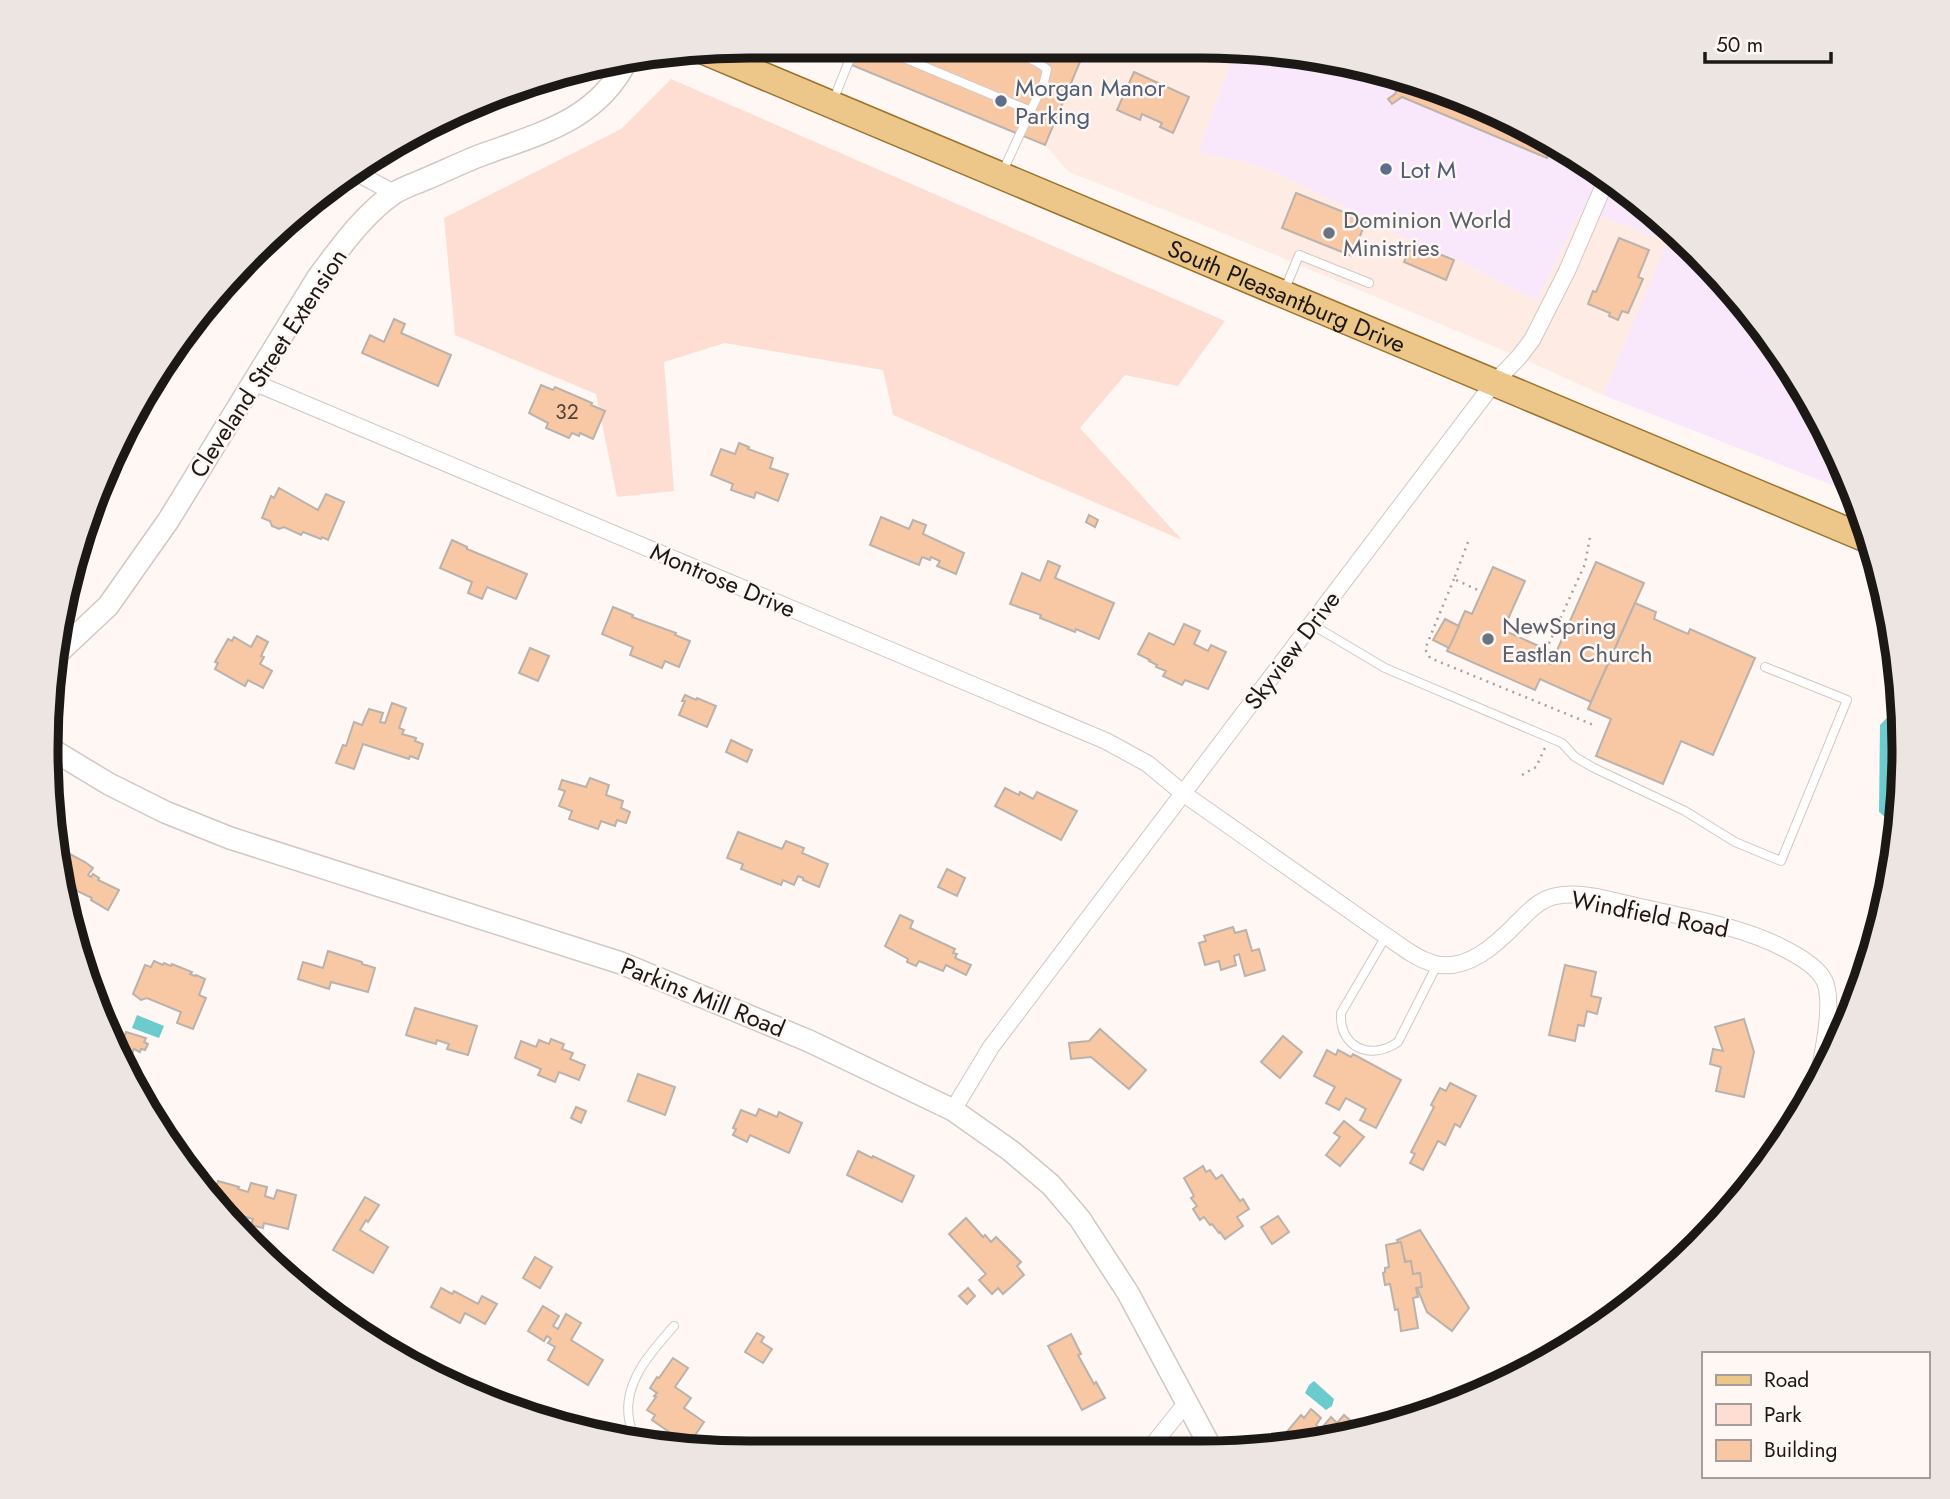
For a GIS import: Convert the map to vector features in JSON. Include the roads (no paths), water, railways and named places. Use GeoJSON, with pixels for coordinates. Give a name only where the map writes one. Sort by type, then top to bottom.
{"type":"FeatureCollection","features":[{"type":"Feature","properties":{"kind":"main road","name":"South Pleasantburg Drive"},"geometry":{"type":"LineString","coordinates":[[722,59],[1859,536]]}},
{"type":"Feature","properties":{"kind":"street","name":"Cleveland Street Extension"},"geometry":{"type":"LineString","coordinates":[[66,645],[108,606],[168,521],[318,277],[371,213],[394,193],[484,153],[555,129],[605,93],[620,70]]}},
{"type":"Feature","properties":{"kind":"street"},"geometry":{"type":"LineString","coordinates":[[362,176],[394,193]]}},
{"type":"Feature","properties":{"kind":"street","name":"Skyview Drive"},"geometry":{"type":"LineString","coordinates":[[953,1111],[991,1047],[1493,384],[1532,340],[1567,271],[1603,187]]}},
{"type":"Feature","properties":{"kind":"street","name":"Montrose Drive"},"geometry":{"type":"LineString","coordinates":[[253,382],[1106,741],[1148,765],[1184,794]]}},
{"type":"Feature","properties":{"kind":"street","name":"Parkins Mill Road"},"geometry":{"type":"LineString","coordinates":[[58,753],[108,784],[165,812],[229,838],[621,963],[809,1041],[953,1111],[1011,1151],[1051,1185],[1080,1219],[1128,1293],[1209,1441]]}},
{"type":"Feature","properties":{"kind":"street"},"geometry":{"type":"LineString","coordinates":[[1184,794],[1418,958],[1437,965]]}},
{"type":"Feature","properties":{"kind":"street","name":"Windfield Road"},"geometry":{"type":"LineString","coordinates":[[1437,965],[1449,966],[1480,954],[1497,943],[1541,901],[1574,894],[1605,899],[1754,936],[1799,957],[1824,979],[1828,992],[1829,1009],[1822,1052]]}},
{"type":"Feature","properties":{"kind":"street"},"geometry":{"type":"LineString","coordinates":[[1157,1441],[1188,1402]]}},
{"type":"Feature","properties":{"kind":"lane"},"geometry":{"type":"LineString","coordinates":[[831,104],[850,58]]}},
{"type":"Feature","properties":{"kind":"lane"},"geometry":{"type":"LineString","coordinates":[[903,58],[1031,111]]}},
{"type":"Feature","properties":{"kind":"lane"},"geometry":{"type":"LineString","coordinates":[[1001,175],[1044,82],[1047,69],[1028,58]]}},
{"type":"Feature","properties":{"kind":"lane"},"geometry":{"type":"LineString","coordinates":[[1283,294],[1299,255],[1369,283]]}},
{"type":"Feature","properties":{"kind":"lane"},"geometry":{"type":"LineString","coordinates":[[1311,624],[1385,668],[1562,743],[1575,757],[1594,768],[1685,811],[1735,842],[1781,861],[1847,700],[1765,667]]}},
{"type":"Feature","properties":{"kind":"lane"},"geometry":{"type":"LineString","coordinates":[[1387,936],[1341,1013],[1340,1027],[1348,1040],[1359,1048],[1388,1049],[1398,1042],[1437,965]]}},
{"type":"Feature","properties":{"kind":"lane"},"geometry":{"type":"LineString","coordinates":[[632,1431],[628,1417],[630,1388],[649,1354],[674,1326]]}},
{"type":"Feature","properties":{"kind":"water"},"geometry":{"type":"Polygon","coordinates":[[[1891,713],[1888,820],[1879,812],[1880,725],[1891,713]]]}},
{"type":"Feature","properties":{"kind":"water"},"geometry":{"type":"Polygon","coordinates":[[[137,1015],[164,1026],[159,1038],[132,1028],[137,1015]]]}},
{"type":"Feature","properties":{"kind":"water"},"geometry":{"type":"Polygon","coordinates":[[[1314,1381],[1334,1399],[1332,1406],[1326,1410],[1305,1393],[1314,1381]]]}},
{"type":"Feature","properties":{"kind":"place","name":"Morgan Manor Parking"},"geometry":{"type":"Point","coordinates":[1001,101]}},
{"type":"Feature","properties":{"kind":"place","name":"Lot M"},"geometry":{"type":"Point","coordinates":[1386,169]}},
{"type":"Feature","properties":{"kind":"place","name":"Dominion World Ministries"},"geometry":{"type":"Point","coordinates":[1329,233]}},
{"type":"Feature","properties":{"kind":"place","name":"NewSpring Eastlan Church"},"geometry":{"type":"Point","coordinates":[1488,639]}}]}
